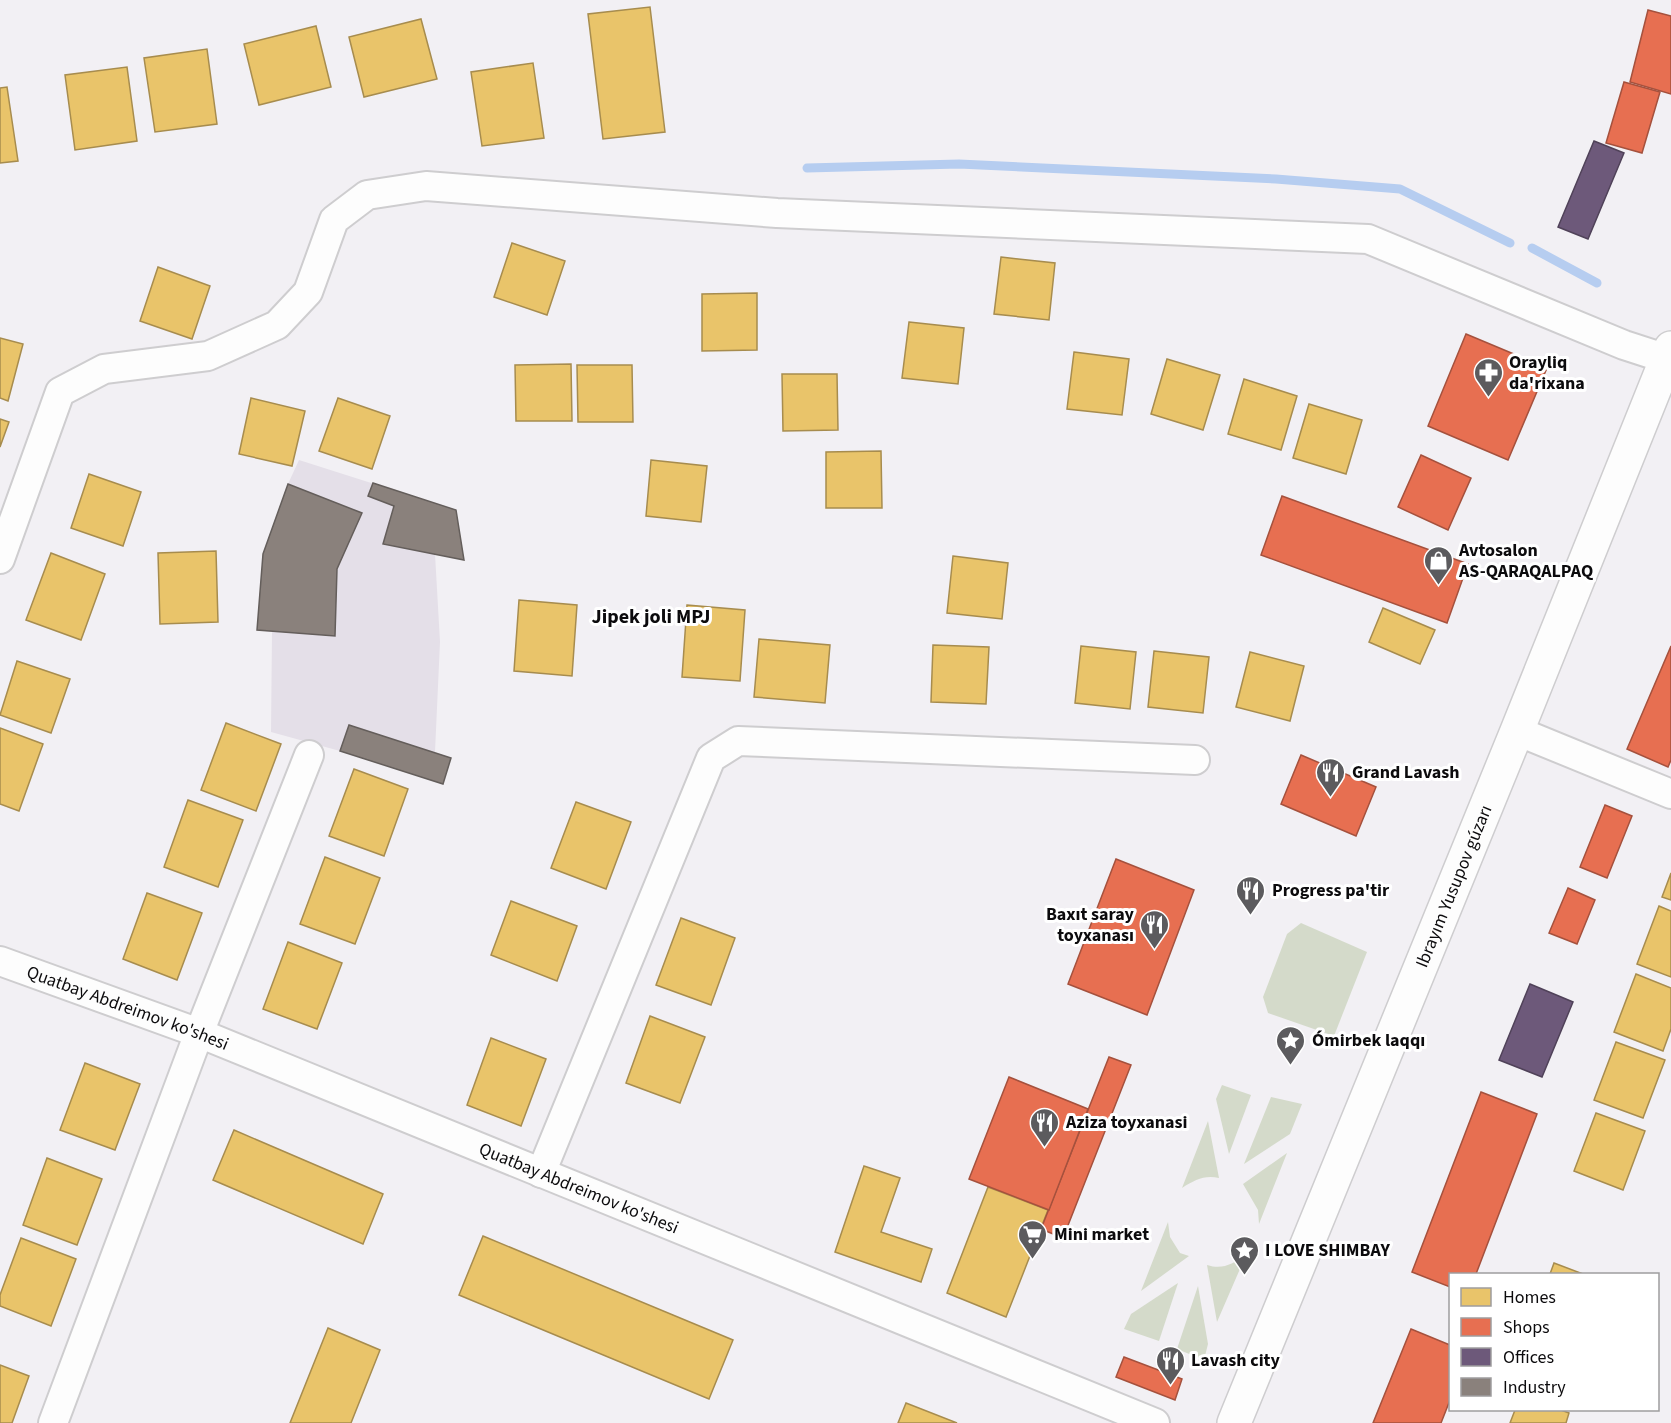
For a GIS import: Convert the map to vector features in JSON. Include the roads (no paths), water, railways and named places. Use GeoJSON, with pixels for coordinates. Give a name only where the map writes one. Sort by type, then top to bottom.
{"type":"FeatureCollection","features":[{"type":"Feature","properties":{"kind":"main road","name":"Ibrayım Yusupov gúzarı"},"geometry":{"type":"LineString","coordinates":[[1234,1423],[1669,354]]}},
{"type":"Feature","properties":{"kind":"street"},"geometry":{"type":"LineString","coordinates":[[0,559],[60,392],[104,369],[208,356],[278,325],[308,292],[334,220],[367,195],[426,186],[777,213],[1368,239],[1624,345],[1669,354]]}},
{"type":"Feature","properties":{"kind":"street"},"geometry":{"type":"LineString","coordinates":[[1517,731],[1671,794]]}},
{"type":"Feature","properties":{"kind":"street"},"geometry":{"type":"LineString","coordinates":[[541,1173],[711,758],[738,741],[1195,760]]}},
{"type":"Feature","properties":{"kind":"street"},"geometry":{"type":"LineString","coordinates":[[53,1423],[199,1033],[309,755]]}},
{"type":"Feature","properties":{"kind":"street","name":"Quatbay Abdreimov ko'shesi"},"geometry":{"type":"LineString","coordinates":[[0,961],[199,1033],[1155,1423]]}},
{"type":"Feature","properties":{"kind":"waterway"},"geometry":{"type":"LineString","coordinates":[[807,168],[959,164],[1276,179],[1400,189],[1510,243]]}},
{"type":"Feature","properties":{"kind":"waterway"},"geometry":{"type":"LineString","coordinates":[[1532,248],[1597,283]]}},
{"type":"Feature","properties":{"kind":"place","name":"Orayliq da'rixana"},"geometry":{"type":"Point","coordinates":[1488,398]}},
{"type":"Feature","properties":{"kind":"place","name":"Avtosalon AS-QARAQALPAQ"},"geometry":{"type":"Point","coordinates":[1438,586]}},
{"type":"Feature","properties":{"kind":"place","name":"Grand Lavash"},"geometry":{"type":"Point","coordinates":[1331,798]}},
{"type":"Feature","properties":{"kind":"place","name":"Progress pa'tir"},"geometry":{"type":"Point","coordinates":[1251,916]}},
{"type":"Feature","properties":{"kind":"place","name":"Baxıt saray toyxanası"},"geometry":{"type":"Point","coordinates":[1155,950]}},
{"type":"Feature","properties":{"kind":"place","name":"Ómirbek laqqı"},"geometry":{"type":"Point","coordinates":[1291,1066]}},
{"type":"Feature","properties":{"kind":"place","name":"Aziza toyxanasi"},"geometry":{"type":"Point","coordinates":[1045,1148]}},
{"type":"Feature","properties":{"kind":"place","name":"Mini market"},"geometry":{"type":"Point","coordinates":[1033,1260]}},
{"type":"Feature","properties":{"kind":"place","name":"I LOVE SHIMBAY"},"geometry":{"type":"Point","coordinates":[1244,1276]}},
{"type":"Feature","properties":{"kind":"place","name":"Lavash city"},"geometry":{"type":"Point","coordinates":[1170,1386]}},
{"type":"Feature","properties":{"kind":"district","name":"Jipek joli MPJ"},"geometry":{"type":"Point","coordinates":[651,616]}}]}
